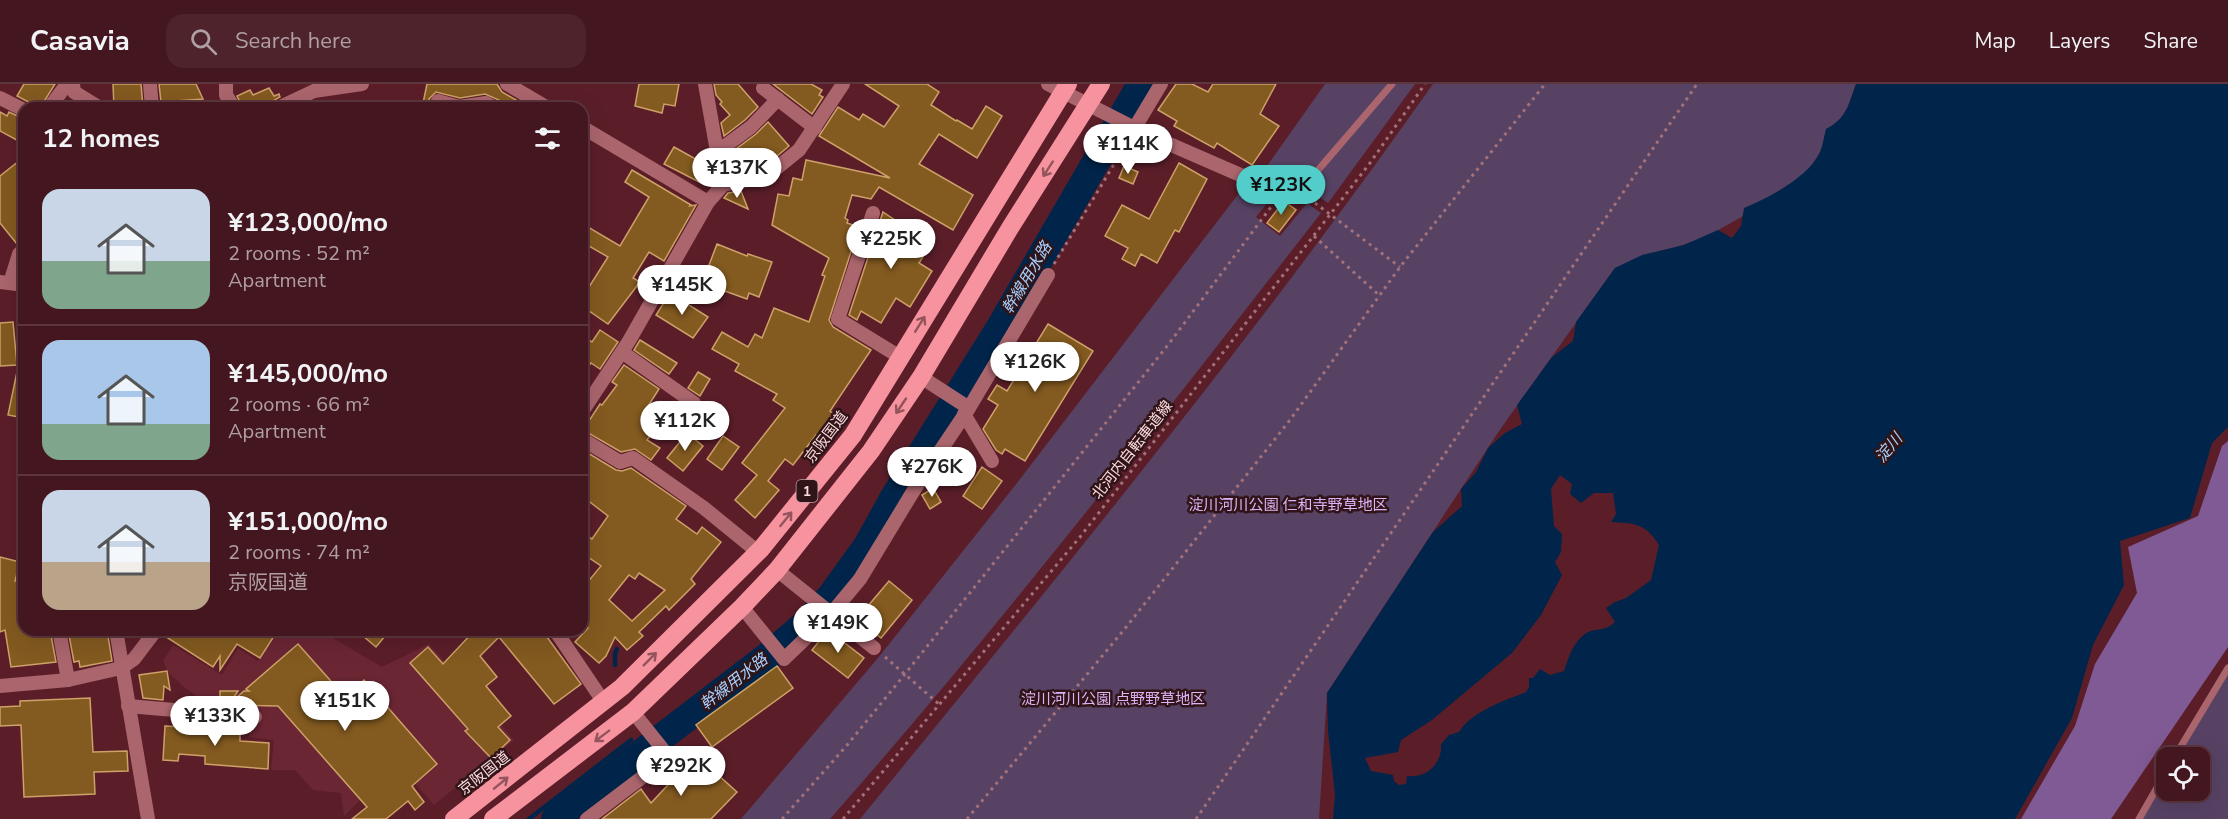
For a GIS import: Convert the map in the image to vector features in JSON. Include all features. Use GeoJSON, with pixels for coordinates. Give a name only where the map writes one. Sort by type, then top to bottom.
{"type":"FeatureCollection","features":[{"type":"Feature","properties":{"kind":"highway","name":"1"},"geometry":{"type":"LineString","coordinates":[[493,819],[633,712],[742,608],[777,570],[871,451],[921,377],[1010,228],[1101,84]]}},
{"type":"Feature","properties":{"kind":"highway","name":"京阪国道"},"geometry":{"type":"LineString","coordinates":[[454,819],[622,687],[758,552],[853,435],[1060,87]]}},
{"type":"Feature","properties":{"kind":"street"},"geometry":{"type":"LineString","coordinates":[[54,102],[67,84]]}},
{"type":"Feature","properties":{"kind":"street"},"geometry":{"type":"LineString","coordinates":[[73,84],[74,92],[90,102]]}},
{"type":"Feature","properties":{"kind":"street"},"geometry":{"type":"LineString","coordinates":[[150,84],[152,102]]}},
{"type":"Feature","properties":{"kind":"street"},"geometry":{"type":"LineString","coordinates":[[226,84],[226,95],[230,102]]}},
{"type":"Feature","properties":{"kind":"street"},"geometry":{"type":"LineString","coordinates":[[287,102],[308,88],[362,84]]}},
{"type":"Feature","properties":{"kind":"street"},"geometry":{"type":"LineString","coordinates":[[507,84],[527,102]]}},
{"type":"Feature","properties":{"kind":"street"},"geometry":{"type":"LineString","coordinates":[[705,84],[723,185]]}},
{"type":"Feature","properties":{"kind":"street"},"geometry":{"type":"LineString","coordinates":[[588,403],[622,352],[708,202],[723,185],[767,176],[799,150],[843,84]]}},
{"type":"Feature","properties":{"kind":"street"},"geometry":{"type":"LineString","coordinates":[[1131,127],[1161,84]]}},
{"type":"Feature","properties":{"kind":"street"},"geometry":{"type":"LineString","coordinates":[[1060,87],[1108,116],[1245,177]]}},
{"type":"Feature","properties":{"kind":"street"},"geometry":{"type":"LineString","coordinates":[[764,88],[815,128]]}},
{"type":"Feature","properties":{"kind":"street"},"geometry":{"type":"LineString","coordinates":[[0,98],[18,107]]}},
{"type":"Feature","properties":{"kind":"street"},"geometry":{"type":"LineString","coordinates":[[717,152],[752,127],[778,99]]}},
{"type":"Feature","properties":{"kind":"street"},"geometry":{"type":"LineString","coordinates":[[588,132],[708,202]]}},
{"type":"Feature","properties":{"kind":"street"},"geometry":{"type":"LineString","coordinates":[[873,213],[838,319],[900,357]]}},
{"type":"Feature","properties":{"kind":"street"},"geometry":{"type":"LineString","coordinates":[[11,283],[18,258]]}},
{"type":"Feature","properties":{"kind":"street"},"geometry":{"type":"LineString","coordinates":[[742,608],[784,659],[831,614],[860,579],[1048,275]]}},
{"type":"Feature","properties":{"kind":"street"},"geometry":{"type":"LineString","coordinates":[[622,352],[694,403]]}},
{"type":"Feature","properties":{"kind":"street"},"geometry":{"type":"LineString","coordinates":[[921,377],[966,411],[992,461]]}},
{"type":"Feature","properties":{"kind":"street"},"geometry":{"type":"LineString","coordinates":[[588,443],[620,462],[633,458],[704,508],[758,552]]}},
{"type":"Feature","properties":{"kind":"street"},"geometry":{"type":"LineString","coordinates":[[777,570],[874,648]]}},
{"type":"Feature","properties":{"kind":"street"},"geometry":{"type":"LineString","coordinates":[[60,636],[68,680]]}},
{"type":"Feature","properties":{"kind":"street"},"geometry":{"type":"LineString","coordinates":[[117,636],[148,819]]}},
{"type":"Feature","properties":{"kind":"street"},"geometry":{"type":"LineString","coordinates":[[0,686],[68,680],[122,668],[134,659],[151,636]]}},
{"type":"Feature","properties":{"kind":"street"},"geometry":{"type":"LineString","coordinates":[[559,636],[603,701]]}},
{"type":"Feature","properties":{"kind":"street"},"geometry":{"type":"LineString","coordinates":[[128,706],[255,717]]}},
{"type":"Feature","properties":{"kind":"street"},"geometry":{"type":"LineString","coordinates":[[587,819],[669,757],[633,712]]}},
{"type":"Feature","properties":{"kind":"lane"},"geometry":{"type":"LineString","coordinates":[[1245,177],[1286,192],[1314,176],[1392,84]]}},
{"type":"Feature","properties":{"kind":"lane"},"geometry":{"type":"LineString","coordinates":[[2180,747],[2228,668]]}},
{"type":"Feature","properties":{"kind":"lane"},"geometry":{"type":"LineString","coordinates":[[2139,819],[2156,789]]}},
{"type":"Feature","properties":{"kind":"path","name":"北河内自転車道線"},"geometry":{"type":"LineString","coordinates":[[843,819],[1080,537],[1370,163],[1425,84]]}},
{"type":"Feature","properties":{"kind":"path"},"geometry":{"type":"LineString","coordinates":[[967,819],[1123,631],[1276,438],[1400,267],[1545,84]]}},
{"type":"Feature","properties":{"kind":"path"},"geometry":{"type":"LineString","coordinates":[[1196,819],[1697,84]]}},
{"type":"Feature","properties":{"kind":"path"},"geometry":{"type":"LineString","coordinates":[[1048,275],[1131,127]]}},
{"type":"Feature","properties":{"kind":"path"},"geometry":{"type":"LineString","coordinates":[[1294,187],[1400,267]]}},
{"type":"Feature","properties":{"kind":"path"},"geometry":{"type":"LineString","coordinates":[[782,819],[848,744],[905,674],[1168,345],[1276,199],[1286,192]]}},
{"type":"Feature","properties":{"kind":"path"},"geometry":{"type":"LineString","coordinates":[[1314,236],[1380,296]]}},
{"type":"Feature","properties":{"kind":"path"},"geometry":{"type":"LineString","coordinates":[[874,648],[940,705]]}},
{"type":"Feature","properties":{"kind":"shaded area"},"geometry":{"type":"Polygon","coordinates":[[[2228,441],[2228,647],[2160,747],[2156,747],[2156,753],[2111,819],[2021,819],[2075,726],[2095,664],[2137,593],[2128,547],[2198,516],[2222,446],[2228,441]]]}},
{"type":"Feature","properties":{"kind":"shaded area"},"geometry":{"type":"Polygon","coordinates":[[[277,636],[330,636],[382,667],[429,644],[514,740],[434,805],[397,763],[344,816],[341,793],[313,790],[295,770],[271,770],[274,740],[249,737],[251,723],[210,706],[169,673],[163,661],[173,645],[222,675],[238,648],[258,661],[277,636]]]}},
{"type":"Feature","properties":{"kind":"green space"},"geometry":{"type":"Polygon","coordinates":[[[1325,84],[1415,84],[1328,203],[1291,178],[1272,180],[1260,176],[1325,84]]]}},
{"type":"Feature","properties":{"kind":"green space","name":"淀川河川公園 仁和寺野草地区"},"geometry":{"type":"Polygon","coordinates":[[[1433,84],[1856,84],[1847,109],[1801,183],[1706,237],[1615,268],[1499,431],[1327,693],[1319,819],[860,819],[1081,548],[1225,365],[1365,179],[1433,84]]]}},
{"type":"Feature","properties":{"kind":"green space"},"geometry":{"type":"Polygon","coordinates":[[[1246,184],[1269,190],[1267,203],[1256,217],[1280,236],[1307,203],[1321,213],[1019,596],[830,819],[741,819],[878,658],[1017,483],[1246,184]]]}},
{"type":"Feature","properties":{"kind":"green space"},"geometry":{"type":"Polygon","coordinates":[[[2228,668],[2228,819],[2139,819],[2156,789],[2156,801],[2210,801],[2210,747],[2180,747],[2228,668]]]}},
{"type":"Feature","properties":{"kind":"water","name":"淀川"},"geometry":{"type":"Polygon","coordinates":[[[1856,84],[2228,84],[2228,427],[2212,443],[2190,518],[2120,541],[2124,585],[2093,645],[2072,718],[2015,819],[1333,819],[1335,794],[1328,731],[1327,693],[1433,532],[1462,506],[1461,489],[1476,472],[1488,448],[1505,433],[1522,424],[1517,405],[1552,357],[1573,341],[1576,322],[1615,268],[1642,255],[1684,245],[1718,230],[1732,238],[1741,226],[1744,208],[1787,186],[1815,161],[1826,129],[1842,116],[1856,84]],[[1560,475],[1551,489],[1554,526],[1562,534],[1561,552],[1555,562],[1562,575],[1541,615],[1512,653],[1432,720],[1401,740],[1398,752],[1365,758],[1371,771],[1393,775],[1394,781],[1399,785],[1406,784],[1407,776],[1427,772],[1436,763],[1441,744],[1449,735],[1459,732],[1480,712],[1526,692],[1529,687],[1529,678],[1533,678],[1540,669],[1550,675],[1564,671],[1581,637],[1588,632],[1607,628],[1615,622],[1606,608],[1626,598],[1651,580],[1659,545],[1654,538],[1639,526],[1611,522],[1616,514],[1613,493],[1594,493],[1581,503],[1570,494],[1572,484],[1560,475]]]}},
{"type":"Feature","properties":{"kind":"building"},"geometry":{"type":"Polygon","coordinates":[[[24,84],[55,84],[44,102],[28,102],[17,96],[24,84]]]}},
{"type":"Feature","properties":{"kind":"building"},"geometry":{"type":"Polygon","coordinates":[[[113,84],[141,84],[143,102],[114,102],[113,84]]]}},
{"type":"Feature","properties":{"kind":"building"},"geometry":{"type":"Polygon","coordinates":[[[159,84],[196,84],[203,99],[161,102],[159,84]]]}},
{"type":"Feature","properties":{"kind":"building"},"geometry":{"type":"Polygon","coordinates":[[[427,84],[497,84],[502,92],[520,102],[501,102],[485,94],[460,98],[436,92],[429,99],[430,102],[423,102],[427,84]]]}},
{"type":"Feature","properties":{"kind":"building"},"geometry":{"type":"Polygon","coordinates":[[[639,84],[679,84],[675,106],[664,104],[662,113],[635,106],[639,84]]]}},
{"type":"Feature","properties":{"kind":"building"},"geometry":{"type":"Polygon","coordinates":[[[714,84],[738,84],[758,107],[724,136],[721,123],[730,115],[720,104],[722,102],[716,95],[714,84]]]}},
{"type":"Feature","properties":{"kind":"building"},"geometry":{"type":"Polygon","coordinates":[[[773,84],[811,84],[822,90],[819,95],[823,97],[812,114],[773,84]]]}},
{"type":"Feature","properties":{"kind":"building"},"geometry":{"type":"Polygon","coordinates":[[[865,84],[927,84],[939,92],[931,105],[972,129],[986,106],[1002,116],[977,158],[939,134],[919,164],[973,195],[953,230],[879,187],[871,199],[852,195],[845,218],[848,220],[847,223],[859,227],[829,320],[833,327],[871,350],[830,411],[836,416],[819,438],[816,435],[793,465],[785,459],[768,481],[779,490],[755,518],[735,500],[757,475],[742,463],[785,408],[773,400],[777,394],[735,371],[739,364],[712,349],[722,332],[748,347],[755,334],[762,338],[774,308],[809,322],[829,258],[772,225],[778,194],[789,196],[793,178],[802,180],[806,160],[890,178],[819,136],[838,107],[859,120],[863,114],[884,127],[899,106],[865,84]]]}},
{"type":"Feature","properties":{"kind":"building"},"geometry":{"type":"Polygon","coordinates":[[[1176,84],[1192,84],[1208,92],[1213,84],[1276,84],[1260,114],[1279,126],[1252,165],[1217,143],[1214,148],[1174,126],[1177,121],[1158,110],[1176,84]]]}},
{"type":"Feature","properties":{"kind":"building"},"geometry":{"type":"Polygon","coordinates":[[[269,88],[274,96],[279,94],[280,97],[271,102],[240,102],[237,96],[250,90],[253,95],[269,88]]]}},
{"type":"Feature","properties":{"kind":"building"},"geometry":{"type":"Polygon","coordinates":[[[0,112],[7,116],[9,112],[18,116],[18,141],[0,131],[0,112]]]}},
{"type":"Feature","properties":{"kind":"building"},"geometry":{"type":"Polygon","coordinates":[[[768,122],[789,146],[763,168],[756,161],[743,172],[733,174],[729,169],[728,160],[738,152],[736,149],[768,122]]]}},
{"type":"Feature","properties":{"kind":"building"},"geometry":{"type":"Polygon","coordinates":[[[674,147],[710,167],[701,183],[664,164],[674,147]]]}},
{"type":"Feature","properties":{"kind":"building"},"geometry":{"type":"Polygon","coordinates":[[[18,162],[17,244],[0,223],[0,176],[18,162]]]}},
{"type":"Feature","properties":{"kind":"building"},"geometry":{"type":"Polygon","coordinates":[[[1179,163],[1207,179],[1179,232],[1175,230],[1157,263],[1141,254],[1135,266],[1122,259],[1128,248],[1105,236],[1122,205],[1149,219],[1179,163]]]}},
{"type":"Feature","properties":{"kind":"building"},"geometry":{"type":"Polygon","coordinates":[[[1124,166],[1138,172],[1133,184],[1119,178],[1124,166]]]}},
{"type":"Feature","properties":{"kind":"building"},"geometry":{"type":"Polygon","coordinates":[[[632,170],[690,206],[696,205],[664,261],[649,252],[633,278],[640,282],[608,324],[588,310],[588,289],[608,257],[588,245],[588,227],[620,246],[649,197],[625,182],[632,170]]]}},
{"type":"Feature","properties":{"kind":"building"},"geometry":{"type":"Polygon","coordinates":[[[741,191],[748,209],[724,198],[728,193],[741,191]]]}},
{"type":"Feature","properties":{"kind":"building"},"geometry":{"type":"Polygon","coordinates":[[[1284,201],[1296,210],[1279,232],[1267,223],[1284,201]]]}},
{"type":"Feature","properties":{"kind":"building"},"geometry":{"type":"Polygon","coordinates":[[[883,212],[931,244],[919,263],[932,271],[910,307],[896,298],[881,323],[861,311],[857,320],[849,315],[883,212]]]}},
{"type":"Feature","properties":{"kind":"building"},"geometry":{"type":"Polygon","coordinates":[[[717,244],[747,256],[748,254],[772,262],[759,297],[749,293],[747,299],[722,290],[725,281],[706,273],[717,244]]]}},
{"type":"Feature","properties":{"kind":"building"},"geometry":{"type":"Polygon","coordinates":[[[670,293],[708,317],[693,338],[656,315],[670,293]]]}},
{"type":"Feature","properties":{"kind":"building"},"geometry":{"type":"Polygon","coordinates":[[[13,322],[17,365],[0,366],[0,323],[13,322]]]}},
{"type":"Feature","properties":{"kind":"building"},"geometry":{"type":"Polygon","coordinates":[[[1048,324],[1093,351],[1025,461],[1005,449],[1002,454],[996,450],[983,429],[998,405],[988,399],[997,385],[1007,391],[1048,324]]]}},
{"type":"Feature","properties":{"kind":"building"},"geometry":{"type":"Polygon","coordinates":[[[600,330],[618,342],[600,369],[591,363],[588,367],[588,339],[592,342],[600,330]]]}},
{"type":"Feature","properties":{"kind":"building"},"geometry":{"type":"Polygon","coordinates":[[[640,340],[677,363],[669,374],[634,350],[640,340]]]}},
{"type":"Feature","properties":{"kind":"building"},"geometry":{"type":"Polygon","coordinates":[[[624,365],[659,389],[643,414],[658,424],[647,440],[660,448],[651,460],[635,449],[621,452],[588,433],[588,422],[617,385],[612,382],[624,365]]]}},
{"type":"Feature","properties":{"kind":"building"},"geometry":{"type":"Polygon","coordinates":[[[18,367],[18,417],[8,415],[18,367]]]}},
{"type":"Feature","properties":{"kind":"building"},"geometry":{"type":"Polygon","coordinates":[[[698,372],[710,379],[700,396],[688,388],[698,372]]]}},
{"type":"Feature","properties":{"kind":"building"},"geometry":{"type":"Polygon","coordinates":[[[687,433],[703,446],[683,471],[667,458],[687,433]]]}},
{"type":"Feature","properties":{"kind":"building"},"geometry":{"type":"Polygon","coordinates":[[[723,436],[739,447],[722,470],[707,459],[723,436]]]}},
{"type":"Feature","properties":{"kind":"building"},"geometry":{"type":"Polygon","coordinates":[[[588,453],[616,470],[631,468],[686,506],[676,519],[697,534],[702,527],[721,542],[691,579],[695,584],[669,610],[666,606],[639,632],[643,636],[627,650],[615,637],[606,656],[599,663],[575,642],[581,636],[588,636],[588,582],[601,566],[588,557],[588,536],[592,539],[608,516],[588,501],[588,453]],[[639,573],[635,579],[629,575],[609,600],[632,621],[665,590],[639,573]]]}},
{"type":"Feature","properties":{"kind":"building"},"geometry":{"type":"Polygon","coordinates":[[[982,467],[1002,481],[982,509],[963,496],[982,467]]]}},
{"type":"Feature","properties":{"kind":"building"},"geometry":{"type":"Polygon","coordinates":[[[933,488],[941,502],[930,509],[922,495],[933,488]]]}},
{"type":"Feature","properties":{"kind":"building"},"geometry":{"type":"Polygon","coordinates":[[[0,557],[18,562],[15,581],[18,580],[18,636],[51,636],[56,662],[11,667],[5,630],[0,632],[0,557]]]}},
{"type":"Feature","properties":{"kind":"building"},"geometry":{"type":"Polygon","coordinates":[[[889,581],[912,600],[881,638],[857,619],[889,581]]]}},
{"type":"Feature","properties":{"kind":"building"},"geometry":{"type":"Polygon","coordinates":[[[828,630],[864,658],[848,678],[812,650],[828,630]]]}},
{"type":"Feature","properties":{"kind":"building"},"geometry":{"type":"Polygon","coordinates":[[[69,636],[108,636],[112,661],[80,667],[79,661],[74,662],[69,636]]]}},
{"type":"Feature","properties":{"kind":"building"},"geometry":{"type":"Polygon","coordinates":[[[165,636],[274,636],[260,658],[237,644],[220,670],[220,656],[213,667],[165,636]]]}},
{"type":"Feature","properties":{"kind":"building"},"geometry":{"type":"Polygon","coordinates":[[[363,636],[385,636],[376,647],[363,636]]]}},
{"type":"Feature","properties":{"kind":"building"},"geometry":{"type":"Polygon","coordinates":[[[469,636],[546,636],[581,684],[554,704],[499,637],[480,656],[497,677],[486,686],[511,716],[498,727],[510,740],[491,758],[465,731],[468,729],[410,663],[428,647],[443,664],[469,636]]]}},
{"type":"Feature","properties":{"kind":"building"},"geometry":{"type":"Polygon","coordinates":[[[298,644],[345,697],[364,680],[437,764],[412,786],[424,802],[415,810],[408,801],[386,819],[352,819],[367,807],[278,706],[220,705],[220,691],[238,691],[230,703],[244,691],[249,691],[246,689],[298,644]]]}},
{"type":"Feature","properties":{"kind":"building"},"geometry":{"type":"Polygon","coordinates":[[[777,666],[793,688],[712,747],[696,725],[777,666]]]}},
{"type":"Feature","properties":{"kind":"building"},"geometry":{"type":"Polygon","coordinates":[[[167,671],[170,690],[164,686],[163,700],[143,698],[139,675],[167,671]]]}},
{"type":"Feature","properties":{"kind":"building"},"geometry":{"type":"Polygon","coordinates":[[[90,698],[93,752],[127,751],[128,771],[94,772],[95,794],[24,797],[21,725],[0,726],[0,707],[20,706],[20,701],[90,698]]]}},
{"type":"Feature","properties":{"kind":"building"},"geometry":{"type":"Polygon","coordinates":[[[165,726],[240,730],[240,741],[269,743],[268,769],[205,764],[205,756],[179,754],[178,761],[163,760],[165,726]]]}},
{"type":"Feature","properties":{"kind":"building"},"geometry":{"type":"Polygon","coordinates":[[[696,755],[737,792],[711,819],[602,819],[641,789],[651,803],[696,755]]]}},
{"type":"Feature","properties":{"kind":"waterway","name":"幹線用水路"},"geometry":{"type":"LineString","coordinates":[[555,819],[769,655],[804,625],[831,596],[867,546],[893,499],[999,329],[1141,84]]}},
{"type":"Feature","properties":{"kind":"waterway"},"geometry":{"type":"LineString","coordinates":[[615,665],[617,649]]}},
{"type":"Feature","properties":{"kind":"waterway"},"geometry":{"type":"LineString","coordinates":[[529,819],[631,740]]}},
{"type":"Feature","properties":{"kind":"park label","name":"淀川河川公園 点野野草地区"},"geometry":{"type":"Point","coordinates":[1113,699]}}]}
